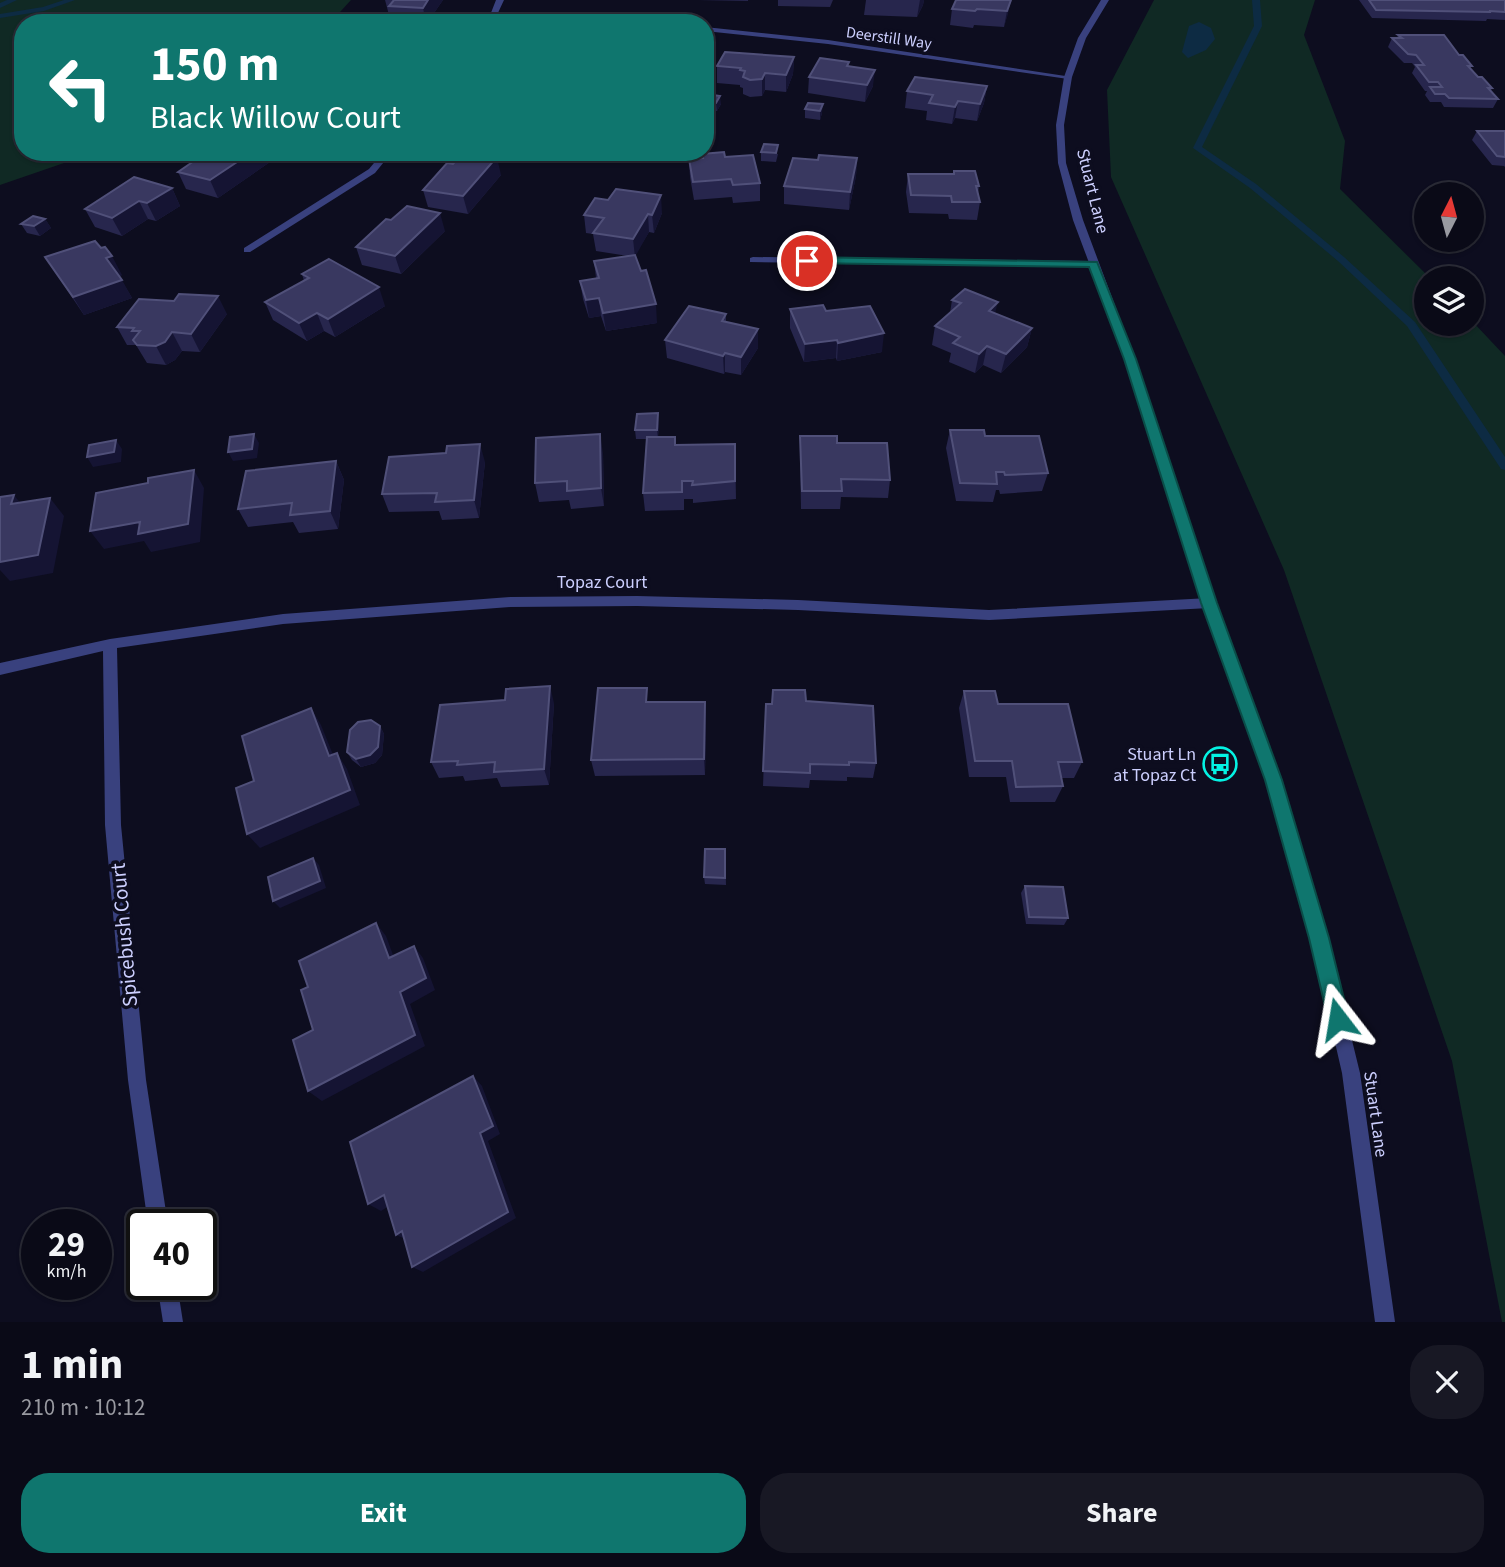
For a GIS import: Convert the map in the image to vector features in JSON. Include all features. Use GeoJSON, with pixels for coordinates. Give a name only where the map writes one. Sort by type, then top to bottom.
{"type":"FeatureCollection","features":[{"type":"Feature","properties":{"kind":"street","name":"Stuart Lane"},"geometry":{"type":"LineString","coordinates":[[1105,0],[1082,38],[1068,76],[1060,125],[1062,163],[1078,220],[1130,359],[1209,603],[1274,780],[1322,951],[1351,1073],[1385,1322]]}},
{"type":"Feature","properties":{"kind":"street","name":"Deerstill Way"},"geometry":{"type":"LineString","coordinates":[[714,30],[828,42],[1068,76]]}},
{"type":"Feature","properties":{"kind":"street"},"geometry":{"type":"LineString","coordinates":[[247,250],[372,171],[380,161]]}},
{"type":"Feature","properties":{"kind":"street"},"geometry":{"type":"LineString","coordinates":[[753,260],[1093,264]]}},
{"type":"Feature","properties":{"kind":"street","name":"Topaz Court"},"geometry":{"type":"LineString","coordinates":[[0,669],[110,644],[283,619],[510,602],[772,604],[989,615],[1209,603]]}},
{"type":"Feature","properties":{"kind":"street","name":"Spicebush Court"},"geometry":{"type":"LineString","coordinates":[[110,644],[113,825],[137,1080],[156,1209]]}},
{"type":"Feature","properties":{"kind":"street"},"geometry":{"type":"LineString","coordinates":[[170,1300],[173,1322]]}},
{"type":"Feature","properties":{"kind":"green space"},"geometry":{"type":"Polygon","coordinates":[[[0,0],[351,0],[338,14],[14,14],[14,161],[70,161],[0,185],[0,0]]]}},
{"type":"Feature","properties":{"kind":"green space"},"geometry":{"type":"Polygon","coordinates":[[[1154,0],[1315,0],[1304,35],[1345,141],[1340,189],[1418,266],[1414,266],[1414,336],[1484,336],[1484,334],[1505,356],[1505,1322],[1502,1322],[1452,1061],[1284,570],[1111,177],[1107,90],[1154,0]]]}},
{"type":"Feature","properties":{"kind":"water"},"geometry":{"type":"Polygon","coordinates":[[[1199,22],[1211,28],[1215,39],[1206,50],[1188,58],[1182,52],[1189,26],[1199,22]]]}},
{"type":"Feature","properties":{"kind":"building"},"geometry":{"type":"Polygon","coordinates":[[[394,0],[428,0],[423,8],[389,6],[394,0]]]}},
{"type":"Feature","properties":{"kind":"building"},"geometry":{"type":"Polygon","coordinates":[[[956,0],[1011,0],[1007,11],[975,11],[952,9],[956,0]]]}},
{"type":"Feature","properties":{"kind":"building"},"geometry":{"type":"Polygon","coordinates":[[[1369,0],[1505,0],[1505,12],[1376,10],[1369,0]]]}},
{"type":"Feature","properties":{"kind":"building"},"geometry":{"type":"Polygon","coordinates":[[[1398,35],[1444,35],[1459,55],[1463,55],[1472,66],[1468,66],[1492,88],[1488,88],[1498,99],[1449,98],[1445,94],[1435,94],[1430,87],[1442,87],[1438,82],[1429,82],[1416,65],[1424,65],[1416,55],[1408,54],[1392,38],[1402,38],[1398,35]]]}},
{"type":"Feature","properties":{"kind":"building"},"geometry":{"type":"Polygon","coordinates":[[[725,52],[794,57],[786,75],[765,73],[762,79],[750,80],[743,77],[745,71],[740,70],[741,68],[717,66],[725,52]]]}},
{"type":"Feature","properties":{"kind":"building"},"geometry":{"type":"Polygon","coordinates":[[[820,58],[849,62],[847,66],[875,70],[867,85],[809,77],[820,58]]]}},
{"type":"Feature","properties":{"kind":"building"},"geometry":{"type":"Polygon","coordinates":[[[915,77],[987,86],[980,104],[958,101],[955,107],[929,103],[933,95],[907,91],[915,77]]]}},
{"type":"Feature","properties":{"kind":"building"},"geometry":{"type":"Polygon","coordinates":[[[808,103],[823,104],[820,111],[805,109],[808,103]]]}},
{"type":"Feature","properties":{"kind":"building"},"geometry":{"type":"Polygon","coordinates":[[[1477,131],[1505,131],[1505,157],[1497,156],[1477,131]]]}},
{"type":"Feature","properties":{"kind":"building"},"geometry":{"type":"Polygon","coordinates":[[[764,144],[778,145],[776,153],[761,152],[764,144]]]}},
{"type":"Feature","properties":{"kind":"building"},"geometry":{"type":"Polygon","coordinates":[[[724,152],[725,157],[753,155],[760,183],[733,185],[731,179],[693,182],[689,161],[714,161],[714,153],[724,152]]]}},
{"type":"Feature","properties":{"kind":"building"},"geometry":{"type":"Polygon","coordinates":[[[819,155],[857,158],[850,192],[784,186],[793,158],[818,160],[819,155]]]}},
{"type":"Feature","properties":{"kind":"building"},"geometry":{"type":"Polygon","coordinates":[[[194,161],[238,161],[210,180],[178,172],[194,161]]]}},
{"type":"Feature","properties":{"kind":"building"},"geometry":{"type":"Polygon","coordinates":[[[456,161],[494,161],[463,196],[423,190],[447,163],[453,164],[456,161]]]}},
{"type":"Feature","properties":{"kind":"building"},"geometry":{"type":"Polygon","coordinates":[[[954,171],[975,171],[980,202],[952,202],[951,196],[911,195],[908,174],[954,174],[954,171]]]}},
{"type":"Feature","properties":{"kind":"building"},"geometry":{"type":"Polygon","coordinates":[[[134,177],[172,188],[147,203],[139,201],[112,218],[85,209],[134,177]]]}},
{"type":"Feature","properties":{"kind":"building"},"geometry":{"type":"Polygon","coordinates":[[[616,189],[661,195],[652,215],[648,214],[633,239],[593,233],[604,218],[584,215],[595,198],[608,200],[616,189]]]}},
{"type":"Feature","properties":{"kind":"building"},"geometry":{"type":"Polygon","coordinates":[[[407,206],[440,213],[395,256],[356,247],[386,219],[391,220],[407,206]]]}},
{"type":"Feature","properties":{"kind":"building"},"geometry":{"type":"Polygon","coordinates":[[[33,216],[45,219],[34,226],[21,224],[33,216]]]}},
{"type":"Feature","properties":{"kind":"building"},"geometry":{"type":"Polygon","coordinates":[[[95,241],[101,248],[105,247],[112,256],[106,258],[122,280],[73,297],[45,257],[95,241]]]}},
{"type":"Feature","properties":{"kind":"building"},"geometry":{"type":"Polygon","coordinates":[[[635,255],[641,271],[646,270],[656,304],[603,313],[599,298],[586,300],[580,281],[599,278],[594,261],[635,255]]]}},
{"type":"Feature","properties":{"kind":"building"},"geometry":{"type":"Polygon","coordinates":[[[329,259],[379,287],[328,319],[317,313],[299,323],[265,302],[309,278],[302,274],[329,259]]]}},
{"type":"Feature","properties":{"kind":"building"},"geometry":{"type":"Polygon","coordinates":[[[965,289],[998,302],[989,311],[1032,328],[1006,354],[987,346],[979,354],[953,343],[960,337],[935,326],[961,303],[952,300],[965,289]]]}},
{"type":"Feature","properties":{"kind":"building"},"geometry":{"type":"Polygon","coordinates":[[[179,294],[218,296],[191,334],[172,332],[165,342],[156,346],[137,345],[133,340],[140,331],[117,327],[139,299],[174,301],[179,294]]]}},
{"type":"Feature","properties":{"kind":"building"},"geometry":{"type":"Polygon","coordinates":[[[823,305],[826,311],[870,306],[884,333],[838,343],[837,340],[805,344],[790,309],[823,305]]]}},
{"type":"Feature","properties":{"kind":"building"},"geometry":{"type":"Polygon","coordinates":[[[689,306],[726,314],[722,321],[758,329],[741,357],[725,353],[723,356],[665,340],[689,306]]]}},
{"type":"Feature","properties":{"kind":"building"},"geometry":{"type":"Polygon","coordinates":[[[658,413],[657,430],[635,430],[637,414],[658,413]]]}},
{"type":"Feature","properties":{"kind":"building"},"geometry":{"type":"Polygon","coordinates":[[[950,430],[984,430],[985,436],[1039,436],[1048,473],[1005,475],[1004,472],[996,472],[997,484],[960,483],[950,430]]]}},
{"type":"Feature","properties":{"kind":"building"},"geometry":{"type":"Polygon","coordinates":[[[254,434],[252,449],[228,452],[230,437],[254,434]]]}},
{"type":"Feature","properties":{"kind":"building"},"geometry":{"type":"Polygon","coordinates":[[[600,434],[601,488],[567,491],[567,481],[535,483],[536,438],[600,434]]]}},
{"type":"Feature","properties":{"kind":"building"},"geometry":{"type":"Polygon","coordinates":[[[800,436],[837,436],[837,443],[887,443],[890,480],[841,479],[842,491],[802,491],[800,436]]]}},
{"type":"Feature","properties":{"kind":"building"},"geometry":{"type":"Polygon","coordinates":[[[647,437],[675,437],[675,445],[735,444],[735,481],[692,485],[693,481],[682,481],[682,492],[643,493],[647,437]]]}},
{"type":"Feature","properties":{"kind":"building"},"geometry":{"type":"Polygon","coordinates":[[[116,440],[114,452],[87,457],[89,445],[116,440]]]}},
{"type":"Feature","properties":{"kind":"building"},"geometry":{"type":"Polygon","coordinates":[[[480,444],[474,500],[435,502],[437,493],[382,494],[389,457],[446,453],[447,446],[480,444]]]}},
{"type":"Feature","properties":{"kind":"building"},"geometry":{"type":"Polygon","coordinates":[[[336,461],[330,511],[290,515],[292,503],[238,509],[246,471],[336,461]]]}},
{"type":"Feature","properties":{"kind":"building"},"geometry":{"type":"Polygon","coordinates":[[[194,470],[188,524],[138,534],[140,522],[90,531],[96,493],[148,483],[148,478],[194,470]]]}},
{"type":"Feature","properties":{"kind":"building"},"geometry":{"type":"Polygon","coordinates":[[[14,495],[11,504],[50,498],[38,555],[0,562],[0,497],[14,495]]]}},
{"type":"Feature","properties":{"kind":"building"},"geometry":{"type":"Polygon","coordinates":[[[550,686],[544,769],[494,772],[495,762],[457,765],[458,761],[431,762],[440,705],[505,700],[506,689],[550,686]]]}},
{"type":"Feature","properties":{"kind":"building"},"geometry":{"type":"Polygon","coordinates":[[[598,688],[647,688],[646,702],[705,702],[704,759],[591,760],[598,688]]]}},
{"type":"Feature","properties":{"kind":"building"},"geometry":{"type":"Polygon","coordinates":[[[773,690],[805,690],[806,701],[873,706],[876,763],[810,764],[810,773],[763,771],[766,704],[772,704],[773,690]]]}},
{"type":"Feature","properties":{"kind":"building"},"geometry":{"type":"Polygon","coordinates":[[[964,691],[995,691],[998,704],[1068,704],[1082,762],[1058,762],[1063,786],[1016,787],[1012,761],[975,761],[964,691]]]}},
{"type":"Feature","properties":{"kind":"building"},"geometry":{"type":"Polygon","coordinates":[[[311,708],[329,756],[337,753],[350,790],[247,834],[236,788],[254,781],[242,736],[311,708]]]}},
{"type":"Feature","properties":{"kind":"building"},"geometry":{"type":"Polygon","coordinates":[[[371,720],[380,726],[378,747],[370,755],[356,759],[347,752],[350,730],[358,722],[371,720]]]}},
{"type":"Feature","properties":{"kind":"building"},"geometry":{"type":"Polygon","coordinates":[[[705,849],[725,849],[725,878],[704,877],[705,849]]]}},
{"type":"Feature","properties":{"kind":"building"},"geometry":{"type":"Polygon","coordinates":[[[313,858],[320,881],[273,901],[268,877],[313,858]]]}},
{"type":"Feature","properties":{"kind":"building"},"geometry":{"type":"Polygon","coordinates":[[[1025,886],[1063,887],[1068,918],[1029,917],[1025,886]]]}},
{"type":"Feature","properties":{"kind":"building"},"geometry":{"type":"Polygon","coordinates":[[[376,923],[389,958],[414,946],[426,978],[400,992],[415,1035],[308,1091],[293,1040],[313,1030],[301,990],[308,987],[299,961],[376,923]]]}},
{"type":"Feature","properties":{"kind":"building"},"geometry":{"type":"Polygon","coordinates":[[[473,1076],[493,1126],[480,1133],[508,1212],[412,1267],[402,1231],[396,1235],[384,1195],[368,1204],[350,1142],[473,1076]]]}},
{"type":"Feature","properties":{"kind":"waterway"},"geometry":{"type":"LineString","coordinates":[[0,6],[13,0]]}},
{"type":"Feature","properties":{"kind":"waterway"},"geometry":{"type":"LineString","coordinates":[[0,16],[44,9],[71,0]]}},
{"type":"Feature","properties":{"kind":"waterway"},"geometry":{"type":"LineString","coordinates":[[1256,0],[1258,26],[1197,148],[1253,186],[1341,259],[1411,324],[1505,466]]}},
{"type":"Feature","properties":{"kind":"place","name":"Stuart Ln at Topaz Ct"},"geometry":{"type":"Point","coordinates":[1220,764]}},
{"type":"Feature","properties":{"kind":"route"},"geometry":{"type":"LineString","coordinates":[[807,261],[1093,264],[1130,359],[1209,603],[1274,780],[1319,938],[1338,1019]]}}]}
